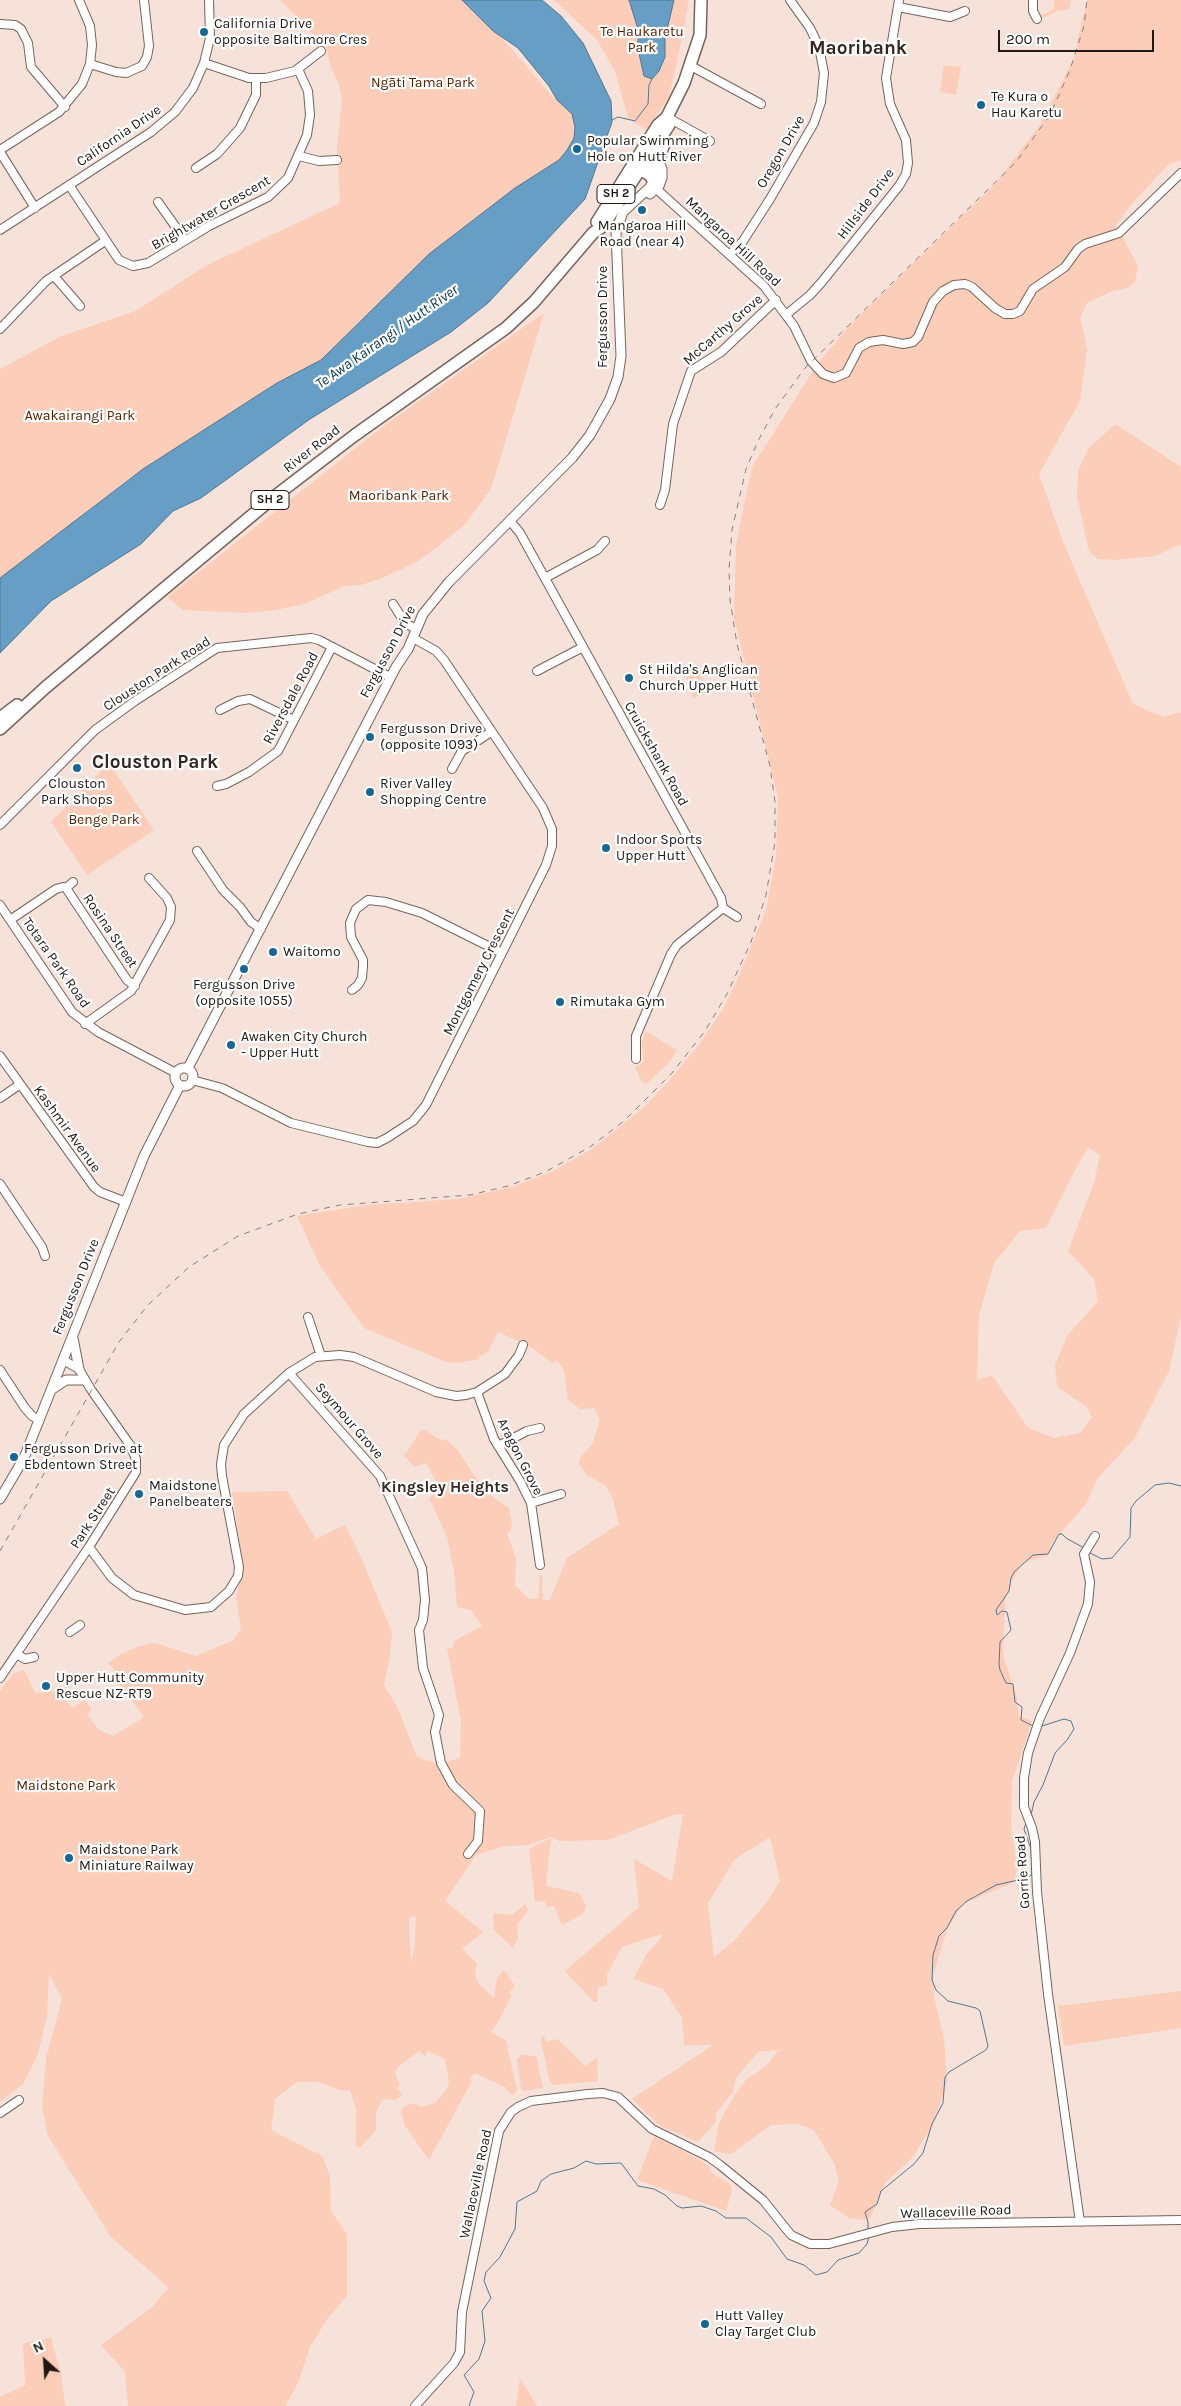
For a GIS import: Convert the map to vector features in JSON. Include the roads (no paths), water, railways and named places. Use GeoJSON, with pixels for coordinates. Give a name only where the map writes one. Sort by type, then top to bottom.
{"type":"FeatureCollection","features":[{"type":"Feature","properties":{"kind":"highway","name":"SH 2"},"geometry":{"type":"LineString","coordinates":[[648,155],[658,125],[668,121],[691,66],[700,35],[701,0]]}},
{"type":"Feature","properties":{"kind":"highway"},"geometry":{"type":"LineString","coordinates":[[648,155],[668,121]]}},
{"type":"Feature","properties":{"kind":"highway","name":"River Road"},"geometry":{"type":"LineString","coordinates":[[0,729],[46,687],[288,486],[404,399],[506,328],[553,282],[593,233],[603,226],[641,170],[648,155]]}},
{"type":"Feature","properties":{"kind":"highway","name":"River Road"},"geometry":{"type":"LineString","coordinates":[[593,233],[596,223],[648,155]]}},
{"type":"Feature","properties":{"kind":"highway"},"geometry":{"type":"LineString","coordinates":[[641,170],[650,175],[654,185]]}},
{"type":"Feature","properties":{"kind":"highway","name":"River Road"},"geometry":{"type":"LineString","coordinates":[[0,718],[26,698],[46,687]]}},
{"type":"Feature","properties":{"kind":"main road"},"geometry":{"type":"LineString","coordinates":[[648,155],[655,173],[654,185]]}},
{"type":"Feature","properties":{"kind":"main road","name":"Fergusson Drive"},"geometry":{"type":"LineString","coordinates":[[188,1068],[424,614],[449,582],[511,522],[572,458],[590,435],[610,399],[618,377],[621,356],[616,231],[620,217],[654,185]]}},
{"type":"Feature","properties":{"kind":"main road"},"geometry":{"type":"LineString","coordinates":[[180,1068],[188,1068],[192,1073],[192,1080],[186,1086],[180,1085],[175,1080],[176,1072],[180,1068]]}},
{"type":"Feature","properties":{"kind":"main road","name":"Fergusson Drive"},"geometry":{"type":"LineString","coordinates":[[0,1500],[21,1464],[148,1149],[180,1085]]}},
{"type":"Feature","properties":{"kind":"main road"},"geometry":{"type":"LineString","coordinates":[[51,1390],[66,1380],[85,1381],[73,1336]]}},
{"type":"Feature","properties":{"kind":"street"},"geometry":{"type":"LineString","coordinates":[[35,208],[0,151],[65,107],[82,84],[90,64],[92,45],[90,26],[79,0]]}},
{"type":"Feature","properties":{"kind":"street"},"geometry":{"type":"LineString","coordinates":[[90,64],[126,73],[142,66],[148,57],[149,46],[144,0]]}},
{"type":"Feature","properties":{"kind":"street","name":"California Drive"},"geometry":{"type":"LineString","coordinates":[[0,230],[164,124],[189,94],[204,64],[210,38],[209,0]]}},
{"type":"Feature","properties":{"kind":"street","name":"Oregon Drive"},"geometry":{"type":"LineString","coordinates":[[730,254],[743,241],[770,198],[814,123],[821,102],[824,73],[819,47],[810,28],[790,0]]}},
{"type":"Feature","properties":{"kind":"street"},"geometry":{"type":"LineString","coordinates":[[1033,0],[1033,11],[1036,19]]}},
{"type":"Feature","properties":{"kind":"street"},"geometry":{"type":"LineString","coordinates":[[898,4],[950,17],[965,11]]}},
{"type":"Feature","properties":{"kind":"street","name":"Hillside Drive"},"geometry":{"type":"LineString","coordinates":[[787,314],[810,295],[899,186],[906,174],[908,155],[906,140],[890,104],[886,78],[898,4]]}},
{"type":"Feature","properties":{"kind":"street"},"geometry":{"type":"LineString","coordinates":[[0,24],[15,25],[21,29],[26,36],[31,67],[65,107]]}},
{"type":"Feature","properties":{"kind":"street"},"geometry":{"type":"LineString","coordinates":[[204,64],[242,76],[256,78],[274,77],[298,69],[321,51]]}},
{"type":"Feature","properties":{"kind":"street"},"geometry":{"type":"LineString","coordinates":[[691,66],[761,104]]}},
{"type":"Feature","properties":{"kind":"street","name":"Brightwater Crescent"},"geometry":{"type":"LineString","coordinates":[[69,185],[119,260],[138,266],[148,263],[185,240],[275,192],[288,178],[299,156],[309,124],[310,106],[308,91],[298,69]]}},
{"type":"Feature","properties":{"kind":"street"},"geometry":{"type":"LineString","coordinates":[[196,168],[217,154],[240,128],[256,96],[256,78]]}},
{"type":"Feature","properties":{"kind":"street"},"geometry":{"type":"LineString","coordinates":[[668,121],[710,142]]}},
{"type":"Feature","properties":{"kind":"street"},"geometry":{"type":"LineString","coordinates":[[299,156],[319,161],[337,160]]}},
{"type":"Feature","properties":{"kind":"street","name":"Mangaroa Hill Road"},"geometry":{"type":"LineString","coordinates":[[654,185],[764,286],[787,314],[816,366],[828,376],[841,377],[849,371],[859,348],[869,342],[883,340],[903,344],[914,342],[933,302],[943,291],[954,285],[969,285],[995,308],[1005,314],[1013,314],[1020,311],[1033,289],[1059,272],[1078,248],[1119,233],[1181,172]]}},
{"type":"Feature","properties":{"kind":"street"},"geometry":{"type":"LineString","coordinates":[[158,202],[185,240]]}},
{"type":"Feature","properties":{"kind":"street"},"geometry":{"type":"LineString","coordinates":[[0,329],[39,287],[105,241]]}},
{"type":"Feature","properties":{"kind":"street"},"geometry":{"type":"LineString","coordinates":[[54,276],[80,306]]}},
{"type":"Feature","properties":{"kind":"street","name":"McCarthy Grove"},"geometry":{"type":"LineString","coordinates":[[660,505],[665,490],[674,420],[691,371],[721,352],[776,300]]}},
{"type":"Feature","properties":{"kind":"street","name":"Cruickshank Road"},"geometry":{"type":"LineString","coordinates":[[511,522],[520,533],[721,898],[723,908]]}},
{"type":"Feature","properties":{"kind":"street"},"geometry":{"type":"LineString","coordinates":[[545,578],[597,550],[605,541]]}},
{"type":"Feature","properties":{"kind":"street"},"geometry":{"type":"LineString","coordinates":[[393,604],[405,623],[416,629]]}},
{"type":"Feature","properties":{"kind":"street","name":"Clouston Park Road"},"geometry":{"type":"LineString","coordinates":[[0,825],[95,730],[135,700],[212,652],[226,646],[300,638],[314,639],[390,677]]}},
{"type":"Feature","properties":{"kind":"street","name":"Montgomery Crescent"},"geometry":{"type":"LineString","coordinates":[[192,1080],[222,1088],[291,1123],[368,1142],[381,1141],[413,1121],[426,1105],[546,865],[552,846],[552,828],[543,808],[444,660],[436,651],[413,638]]}},
{"type":"Feature","properties":{"kind":"street","name":"Riversdale Road"},"geometry":{"type":"LineString","coordinates":[[216,786],[226,784],[278,751],[332,647]]}},
{"type":"Feature","properties":{"kind":"street"},"geometry":{"type":"LineString","coordinates":[[537,672],[583,647]]}},
{"type":"Feature","properties":{"kind":"street"},"geometry":{"type":"LineString","coordinates":[[220,710],[238,700],[250,699],[294,720]]}},
{"type":"Feature","properties":{"kind":"street"},"geometry":{"type":"LineString","coordinates":[[452,769],[462,751],[491,732]]}},
{"type":"Feature","properties":{"kind":"street"},"geometry":{"type":"LineString","coordinates":[[197,852],[223,890],[233,899],[253,924],[261,929]]}},
{"type":"Feature","properties":{"kind":"street"},"geometry":{"type":"LineString","coordinates":[[85,1024],[127,995],[135,986],[172,913],[167,898],[149,878]]}},
{"type":"Feature","properties":{"kind":"street","name":"Rosina Street"},"geometry":{"type":"LineString","coordinates":[[10,920],[56,890],[63,887],[66,888],[73,882]]}},
{"type":"Feature","properties":{"kind":"street","name":"Rosina Street"},"geometry":{"type":"LineString","coordinates":[[66,888],[128,980],[135,986]]}},
{"type":"Feature","properties":{"kind":"street"},"geometry":{"type":"LineString","coordinates":[[352,990],[362,978],[363,960],[351,937],[350,923],[356,909],[368,900],[386,902],[422,914],[502,953]]}},
{"type":"Feature","properties":{"kind":"street","name":"Totara Park Road"},"geometry":{"type":"LineString","coordinates":[[0,904],[72,1012],[85,1024],[176,1072]]}},
{"type":"Feature","properties":{"kind":"street"},"geometry":{"type":"LineString","coordinates":[[636,1059],[636,1036],[671,954],[677,945],[723,908],[737,917]]}},
{"type":"Feature","properties":{"kind":"street","name":"Kashmir Avenue"},"geometry":{"type":"LineString","coordinates":[[0,1056],[94,1187],[100,1192],[126,1202]]}},
{"type":"Feature","properties":{"kind":"street"},"geometry":{"type":"LineString","coordinates":[[0,1098],[19,1085]]}},
{"type":"Feature","properties":{"kind":"street"},"geometry":{"type":"LineString","coordinates":[[0,1184],[42,1247],[45,1256]]}},
{"type":"Feature","properties":{"kind":"street"},"geometry":{"type":"LineString","coordinates":[[308,1317],[321,1356]]}},
{"type":"Feature","properties":{"kind":"street"},"geometry":{"type":"LineString","coordinates":[[89,1547],[112,1578],[128,1592],[163,1605],[190,1610],[203,1609],[224,1598],[234,1584],[239,1567],[220,1464],[224,1445],[244,1414],[289,1373],[321,1356],[340,1355],[354,1357],[439,1393],[456,1396],[478,1392],[505,1374],[519,1355],[523,1345]]}},
{"type":"Feature","properties":{"kind":"street","name":"Park Street"},"geometry":{"type":"LineString","coordinates":[[0,1678],[18,1655],[136,1472],[136,1459],[130,1445],[85,1381],[62,1363]]}},
{"type":"Feature","properties":{"kind":"street"},"geometry":{"type":"LineString","coordinates":[[0,1370],[25,1408],[32,1416],[39,1420]]}},
{"type":"Feature","properties":{"kind":"street","name":"Seymour Grove"},"geometry":{"type":"LineString","coordinates":[[289,1373],[362,1454],[385,1485],[424,1576],[424,1615],[419,1630],[423,1668],[439,1715],[435,1732],[443,1770],[459,1792],[480,1811],[478,1841],[468,1854]]}},
{"type":"Feature","properties":{"kind":"street","name":"Aragon Grove"},"geometry":{"type":"LineString","coordinates":[[478,1392],[498,1446],[520,1481],[531,1503],[540,1565]]}},
{"type":"Feature","properties":{"kind":"street"},"geometry":{"type":"LineString","coordinates":[[498,1446],[527,1431],[540,1428]]}},
{"type":"Feature","properties":{"kind":"street"},"geometry":{"type":"LineString","coordinates":[[531,1503],[561,1494]]}},
{"type":"Feature","properties":{"kind":"street","name":"Gorrie Road"},"geometry":{"type":"LineString","coordinates":[[1080,2222],[1048,1994],[1032,1828],[1026,1814],[1024,1778],[1028,1753],[1040,1718],[1070,1653],[1088,1604],[1090,1582],[1084,1554],[1095,1536]]}},
{"type":"Feature","properties":{"kind":"street"},"geometry":{"type":"LineString","coordinates":[[79,1562],[90,1558],[100,1562]]}},
{"type":"Feature","properties":{"kind":"street"},"geometry":{"type":"LineString","coordinates":[[70,1632],[80,1625]]}},
{"type":"Feature","properties":{"kind":"street"},"geometry":{"type":"LineString","coordinates":[[18,1655],[25,1659],[34,1657]]}},
{"type":"Feature","properties":{"kind":"street","name":"Wallaceville Road"},"geometry":{"type":"LineString","coordinates":[[415,2406],[454,2363],[460,2352],[462,2312],[499,2131],[511,2112],[524,2103],[603,2093],[618,2097],[652,2129],[709,2156],[763,2200],[785,2229],[797,2239],[810,2244],[829,2244],[873,2232],[919,2224],[1181,2220]]}},
{"type":"Feature","properties":{"kind":"street"},"geometry":{"type":"LineString","coordinates":[[0,2112],[19,2100]]}},
{"type":"Feature","properties":{"kind":"water","name":"Te Awa Kairangi / Hutt River"},"geometry":{"type":"Polygon","coordinates":[[[462,0],[542,0],[561,16],[583,43],[611,101],[612,122],[585,199],[488,303],[451,332],[310,419],[201,498],[173,511],[141,544],[51,601],[0,653],[0,578],[143,469],[277,383],[321,360],[429,254],[515,188],[559,160],[567,150],[574,138],[575,127],[572,114],[557,100],[549,86],[518,48],[493,31],[462,0]]]}},
{"type":"Feature","properties":{"kind":"water"},"geometry":{"type":"Polygon","coordinates":[[[629,0],[674,0],[665,38],[665,57],[659,71],[652,79],[644,76],[638,49],[638,29],[629,0]]]}},
{"type":"Feature","properties":{"kind":"waterway"},"geometry":{"type":"LineString","coordinates":[[612,120],[618,117],[635,121],[648,104],[649,85],[652,79]]}},
{"type":"Feature","properties":{"kind":"waterway"},"geometry":{"type":"LineString","coordinates":[[1088,1552],[1102,1559],[1112,1558],[1130,1537],[1131,1508],[1136,1501],[1155,1485],[1169,1483],[1181,1486]]}},
{"type":"Feature","properties":{"kind":"waterway"},"geometry":{"type":"LineString","coordinates":[[1033,1726],[1021,1720],[1022,1707],[1015,1702],[1013,1684],[1006,1683],[1000,1670],[1000,1642],[1011,1630],[1007,1612],[1002,1611],[997,1615],[996,1610],[1009,1591],[1014,1572],[1033,1555],[1048,1554],[1059,1534],[1084,1548]]}},
{"type":"Feature","properties":{"kind":"waterway"},"geometry":{"type":"LineString","coordinates":[[1031,1815],[1034,1802],[1043,1785],[1055,1753],[1074,1729],[1071,1721],[1064,1719],[1042,1726]]}},
{"type":"Feature","properties":{"kind":"waterway"},"geometry":{"type":"LineString","coordinates":[[868,2231],[865,2212],[877,2204],[881,2191],[914,2164],[923,2153],[932,2124],[943,2103],[945,2077],[949,2072],[986,2050],[988,2046],[980,2011],[976,2008],[948,2001],[936,1990],[932,1980],[933,1955],[939,1936],[947,1928],[956,1911],[967,1901],[996,1885],[1027,1878],[1032,1874],[1031,1849],[1024,1829],[1026,1823]]}},
{"type":"Feature","properties":{"kind":"waterway"},"geometry":{"type":"LineString","coordinates":[[469,2406],[474,2392],[464,2375],[479,2359],[485,2341],[482,2311],[491,2298],[484,2281],[486,2272],[500,2257],[515,2229],[517,2202],[537,2191],[541,2181],[551,2174],[574,2168],[586,2161],[596,2164],[621,2163],[638,2186],[654,2189],[665,2195],[677,2206],[682,2208],[701,2206],[716,2211],[726,2218],[746,2218],[771,2237],[787,2259],[804,2265],[816,2275],[827,2272],[838,2260],[859,2253],[867,2244],[869,2237]]}},
{"type":"Feature","properties":{"kind":"railway"},"geometry":{"type":"LineString","coordinates":[[0,1551],[119,1342],[148,1305],[189,1267],[238,1236],[298,1214],[340,1205],[470,1195],[508,1186],[545,1172],[590,1147],[624,1121],[672,1073],[705,1031],[727,994],[751,942],[766,895],[775,842],[775,802],[770,766],[737,644],[730,600],[729,569],[732,530],[746,469],[775,409],[805,368],[1016,162],[1050,115],[1070,70],[1084,26],[1087,0]]}},
{"type":"Feature","properties":{"kind":"place","name":"California Drive opposite Baltimore Cres"},"geometry":{"type":"Point","coordinates":[204,32]}},
{"type":"Feature","properties":{"kind":"place","name":"Te Kura o Hau Karetu"},"geometry":{"type":"Point","coordinates":[981,105]}},
{"type":"Feature","properties":{"kind":"place","name":"Popular Swimming Hole on Hutt River"},"geometry":{"type":"Point","coordinates":[577,149]}},
{"type":"Feature","properties":{"kind":"place","name":"Mangaroa Hill Road (near 4)"},"geometry":{"type":"Point","coordinates":[642,210]}},
{"type":"Feature","properties":{"kind":"place","name":"St Hilda's Anglican Church Upper Hutt"},"geometry":{"type":"Point","coordinates":[629,678]}},
{"type":"Feature","properties":{"kind":"place","name":"Fergusson Drive (opposite 1093)"},"geometry":{"type":"Point","coordinates":[370,737]}},
{"type":"Feature","properties":{"kind":"place","name":"Clouston Park Shops"},"geometry":{"type":"Point","coordinates":[77,768]}},
{"type":"Feature","properties":{"kind":"place","name":"River Valley Shopping Centre"},"geometry":{"type":"Point","coordinates":[370,792]}},
{"type":"Feature","properties":{"kind":"place","name":"Indoor Sports Upper Hutt"},"geometry":{"type":"Point","coordinates":[606,848]}},
{"type":"Feature","properties":{"kind":"place","name":"Waitomo"},"geometry":{"type":"Point","coordinates":[273,952]}},
{"type":"Feature","properties":{"kind":"place","name":"Fergusson Drive (opposite 1055)"},"geometry":{"type":"Point","coordinates":[244,969]}},
{"type":"Feature","properties":{"kind":"place","name":"Rimutaka Gym"},"geometry":{"type":"Point","coordinates":[560,1002]}},
{"type":"Feature","properties":{"kind":"place","name":"Awaken City Church - Upper Hutt"},"geometry":{"type":"Point","coordinates":[231,1045]}},
{"type":"Feature","properties":{"kind":"place","name":"Fergusson Drive at Ebdentown Street"},"geometry":{"type":"Point","coordinates":[14,1457]}},
{"type":"Feature","properties":{"kind":"place","name":"Maidstone Panelbeaters"},"geometry":{"type":"Point","coordinates":[139,1494]}},
{"type":"Feature","properties":{"kind":"place","name":"Upper Hutt Community Rescue NZ-RT9"},"geometry":{"type":"Point","coordinates":[46,1686]}},
{"type":"Feature","properties":{"kind":"place","name":"Maidstone Park Miniature Railway"},"geometry":{"type":"Point","coordinates":[69,1858]}},
{"type":"Feature","properties":{"kind":"place","name":"Hutt Valley Clay Target Club"},"geometry":{"type":"Point","coordinates":[705,2324]}},
{"type":"Feature","properties":{"kind":"district","name":"Maoribank"},"geometry":{"type":"Point","coordinates":[858,49]}},
{"type":"Feature","properties":{"kind":"district","name":"Clouston Park"},"geometry":{"type":"Point","coordinates":[155,763]}},
{"type":"Feature","properties":{"kind":"district","name":"Kingsley Heights"},"geometry":{"type":"Point","coordinates":[445,1487]}},
{"type":"Feature","properties":{"kind":"park label","name":"Te Haukaretu Park"},"geometry":{"type":"Point","coordinates":[642,40]}},
{"type":"Feature","properties":{"kind":"park label","name":"Ngāti Tama Park"},"geometry":{"type":"Point","coordinates":[423,83]}},
{"type":"Feature","properties":{"kind":"park label","name":"Awakairangi Park"},"geometry":{"type":"Point","coordinates":[80,416]}},
{"type":"Feature","properties":{"kind":"park label","name":"Maoribank Park"},"geometry":{"type":"Point","coordinates":[399,496]}},
{"type":"Feature","properties":{"kind":"park label","name":"Benge Park"},"geometry":{"type":"Point","coordinates":[104,820]}},
{"type":"Feature","properties":{"kind":"park label","name":"Maidstone Park"},"geometry":{"type":"Point","coordinates":[66,1786]}}]}
